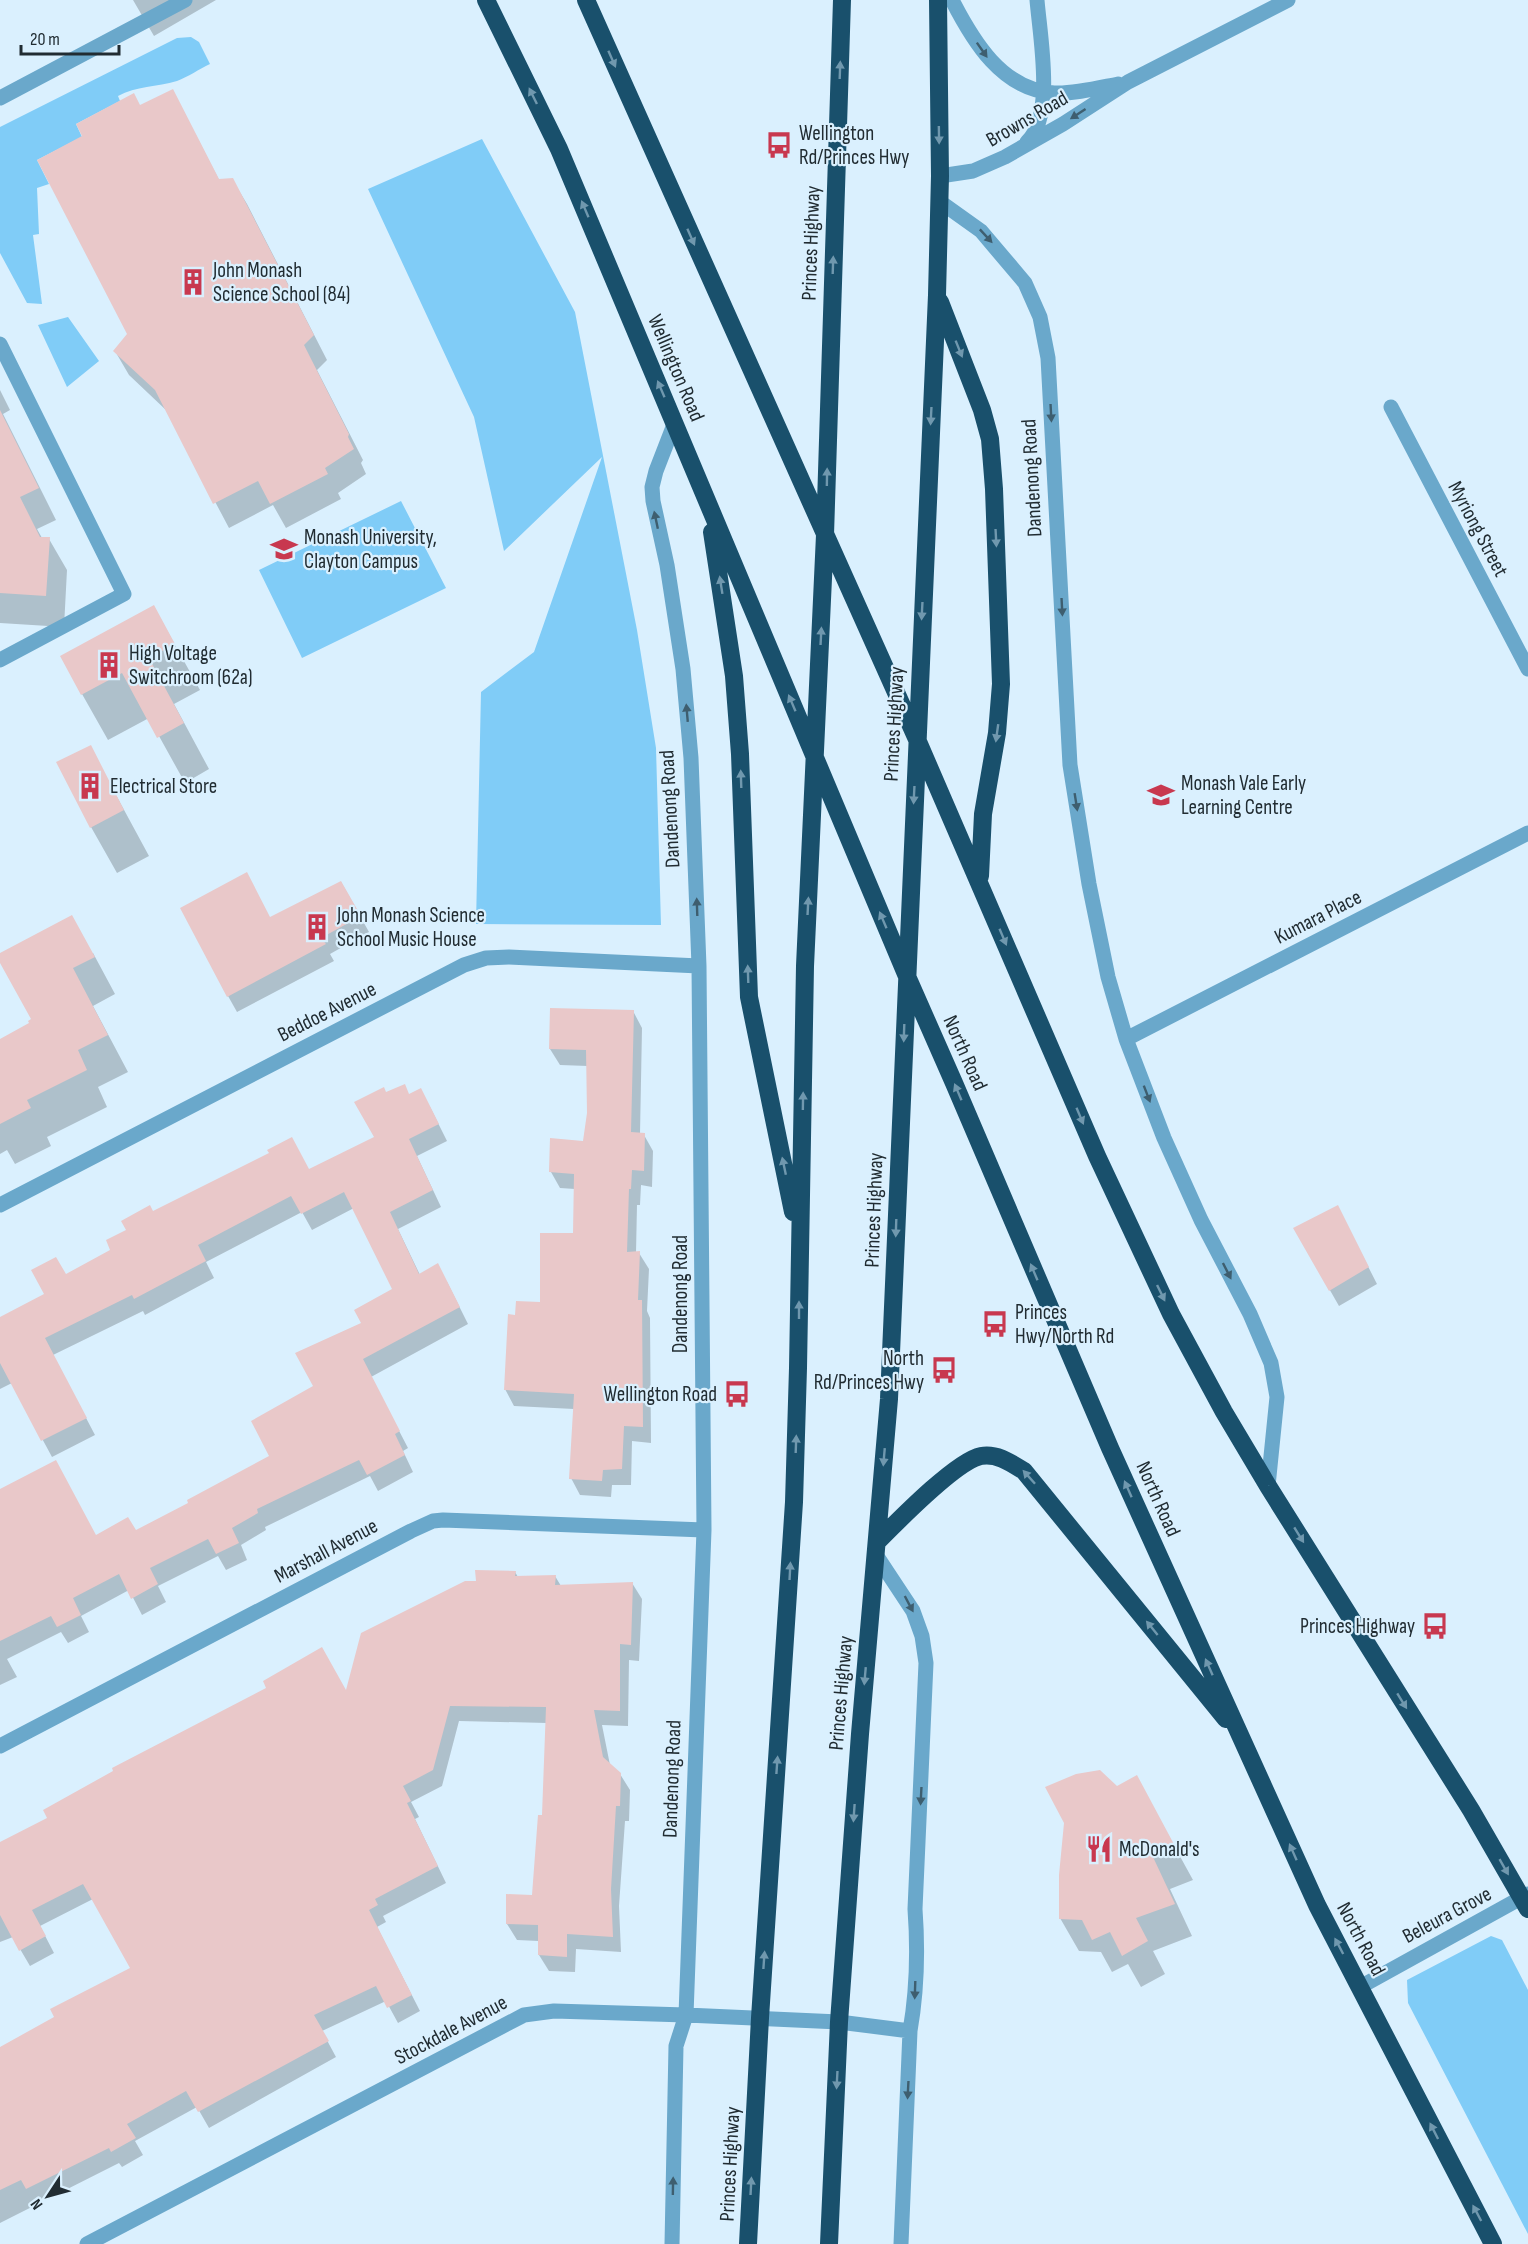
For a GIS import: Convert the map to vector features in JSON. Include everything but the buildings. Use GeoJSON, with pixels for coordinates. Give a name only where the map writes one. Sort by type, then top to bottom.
{"type":"FeatureCollection","features":[{"type":"Feature","properties":{"kind":"highway","name":"Wellington Road"},"geometry":{"type":"LineString","coordinates":[[486,0],[559,149],[815,757]]}},
{"type":"Feature","properties":{"kind":"highway"},"geometry":{"type":"LineString","coordinates":[[586,0],[916,737],[1097,1156],[1176,1323],[1224,1412],[1268,1486],[1527,1900]]}},
{"type":"Feature","properties":{"kind":"highway","name":"Princes Highway"},"geometry":{"type":"LineString","coordinates":[[748,2244],[760,2018],[790,1583],[798,1368],[806,966],[825,535],[842,0]]}},
{"type":"Feature","properties":{"kind":"highway"},"geometry":{"type":"LineString","coordinates":[[938,0],[940,176]]}},
{"type":"Feature","properties":{"kind":"highway","name":"Princes Highway"},"geometry":{"type":"LineString","coordinates":[[829,2244],[839,2022],[889,1387],[937,295],[940,176]]}},
{"type":"Feature","properties":{"kind":"highway"},"geometry":{"type":"LineString","coordinates":[[937,295],[982,410],[990,439],[994,489],[1000,714],[982,824],[980,883]]}},
{"type":"Feature","properties":{"kind":"highway"},"geometry":{"type":"LineString","coordinates":[[707,501],[734,676],[740,754],[749,997],[800,1244]]}},
{"type":"Feature","properties":{"kind":"highway","name":"North Road"},"geometry":{"type":"LineString","coordinates":[[815,757],[1110,1448],[1317,1905],[1493,2244]]}},
{"type":"Feature","properties":{"kind":"highway"},"geometry":{"type":"LineString","coordinates":[[877,1549],[912,1507],[966,1462],[981,1456],[999,1456],[1024,1471],[1242,1739]]}},
{"type":"Feature","properties":{"kind":"street"},"geometry":{"type":"LineString","coordinates":[[0,98],[185,0]]}},
{"type":"Feature","properties":{"kind":"street","name":"Browns Road"},"geometry":{"type":"LineString","coordinates":[[952,0],[977,44],[994,65],[1020,82],[1043,92],[1064,93],[1128,82]]}},
{"type":"Feature","properties":{"kind":"street"},"geometry":{"type":"LineString","coordinates":[[1020,148],[1036,130],[1043,107],[1037,0]]}},
{"type":"Feature","properties":{"kind":"street","name":"Browns Road"},"geometry":{"type":"LineString","coordinates":[[940,176],[979,169],[1063,124],[1128,82],[1288,0]]}},
{"type":"Feature","properties":{"kind":"street","name":"Dandenong Road"},"geometry":{"type":"LineString","coordinates":[[939,201],[981,231],[1016,271],[1030,294],[1044,328],[1048,358],[1070,765],[1089,884],[1108,977],[1126,1039]]}},
{"type":"Feature","properties":{"kind":"street"},"geometry":{"type":"LineString","coordinates":[[0,344],[124,594],[0,660]]}},
{"type":"Feature","properties":{"kind":"street","name":"Myriong Street"},"geometry":{"type":"LineString","coordinates":[[1391,407],[1528,669]]}},
{"type":"Feature","properties":{"kind":"street","name":"Dandenong Road"},"geometry":{"type":"LineString","coordinates":[[672,2244],[676,2046],[686,2015],[704,1530],[699,966],[691,758],[684,669],[668,565],[653,501],[653,480],[675,422]]}},
{"type":"Feature","properties":{"kind":"street","name":"Kumara Place"},"geometry":{"type":"LineString","coordinates":[[1126,1039],[1528,833]]}},
{"type":"Feature","properties":{"kind":"street","name":"Beddoe Avenue"},"geometry":{"type":"LineString","coordinates":[[0,1205],[464,965],[486,958],[509,957],[699,966]]}},
{"type":"Feature","properties":{"kind":"street"},"geometry":{"type":"LineString","coordinates":[[1126,1039],[1173,1158],[1201,1220],[1250,1314],[1270,1363],[1277,1397],[1268,1486]]}},
{"type":"Feature","properties":{"kind":"street","name":"Marshall Avenue"},"geometry":{"type":"LineString","coordinates":[[0,1746],[433,1521],[704,1530]]}},
{"type":"Feature","properties":{"kind":"street"},"geometry":{"type":"LineString","coordinates":[[877,1549],[913,1611],[922,1636],[926,1663],[915,1909],[917,1940],[915,2007],[910,2031],[901,2244]]}},
{"type":"Feature","properties":{"kind":"street","name":"Beleura Grove"},"geometry":{"type":"LineString","coordinates":[[1360,1987],[1527,1900]]}},
{"type":"Feature","properties":{"kind":"street","name":"Stockdale Avenue"},"geometry":{"type":"LineString","coordinates":[[87,2244],[524,2015],[554,2011],[760,2018],[839,2022],[910,2031]]}},
{"type":"Feature","properties":{"kind":"shaded area"},"geometry":{"type":"Polygon","coordinates":[[[191,37],[199,42],[210,64],[177,81],[132,90],[118,96],[120,101],[76,124],[82,137],[37,160],[49,184],[37,188],[39,234],[33,235],[42,304],[27,303],[0,253],[0,127],[177,38],[191,37]]]}},
{"type":"Feature","properties":{"kind":"shaded area"},"geometry":{"type":"Polygon","coordinates":[[[482,139],[575,312],[637,630],[656,748],[661,925],[476,924],[481,692],[534,652],[602,457],[504,551],[474,417],[368,189],[482,139]]]}},
{"type":"Feature","properties":{"kind":"shaded area"},"geometry":{"type":"Polygon","coordinates":[[[68,317],[99,361],[67,387],[38,325],[68,317]]]}},
{"type":"Feature","properties":{"kind":"shaded area"},"geometry":{"type":"Polygon","coordinates":[[[401,501],[446,588],[302,658],[259,570],[401,501]]]}},
{"type":"Feature","properties":{"kind":"shaded area"},"geometry":{"type":"Polygon","coordinates":[[[1491,1936],[1502,1940],[1528,1990],[1528,2234],[1408,2003],[1407,1980],[1491,1936]]]}},
{"type":"Feature","properties":{"kind":"place","name":"Wellington Rd/Princes Hwy"},"geometry":{"type":"Point","coordinates":[779,145]}},
{"type":"Feature","properties":{"kind":"place","name":"John Monash Science School (84)"},"geometry":{"type":"Point","coordinates":[193,282]}},
{"type":"Feature","properties":{"kind":"place","name":"Monash University, Clayton Campus"},"geometry":{"type":"Point","coordinates":[284,549]}},
{"type":"Feature","properties":{"kind":"place","name":"High Voltage Switchroom (62a)"},"geometry":{"type":"Point","coordinates":[109,665]}},
{"type":"Feature","properties":{"kind":"place","name":"Electrical Store"},"geometry":{"type":"Point","coordinates":[90,786]}},
{"type":"Feature","properties":{"kind":"place","name":"Monash Vale Early Learning Centre"},"geometry":{"type":"Point","coordinates":[1161,795]}},
{"type":"Feature","properties":{"kind":"place","name":"John Monash Science School Music House"},"geometry":{"type":"Point","coordinates":[317,927]}},
{"type":"Feature","properties":{"kind":"place","name":"Princes Hwy/North Rd"},"geometry":{"type":"Point","coordinates":[995,1324]}},
{"type":"Feature","properties":{"kind":"place","name":"North Rd/Princes Hwy"},"geometry":{"type":"Point","coordinates":[944,1370]}},
{"type":"Feature","properties":{"kind":"place","name":"Wellington Road"},"geometry":{"type":"Point","coordinates":[737,1394]}},
{"type":"Feature","properties":{"kind":"place","name":"Princes Highway"},"geometry":{"type":"Point","coordinates":[1435,1626]}},
{"type":"Feature","properties":{"kind":"place","name":"McDonald's"},"geometry":{"type":"Point","coordinates":[1099,1849]}}]}
